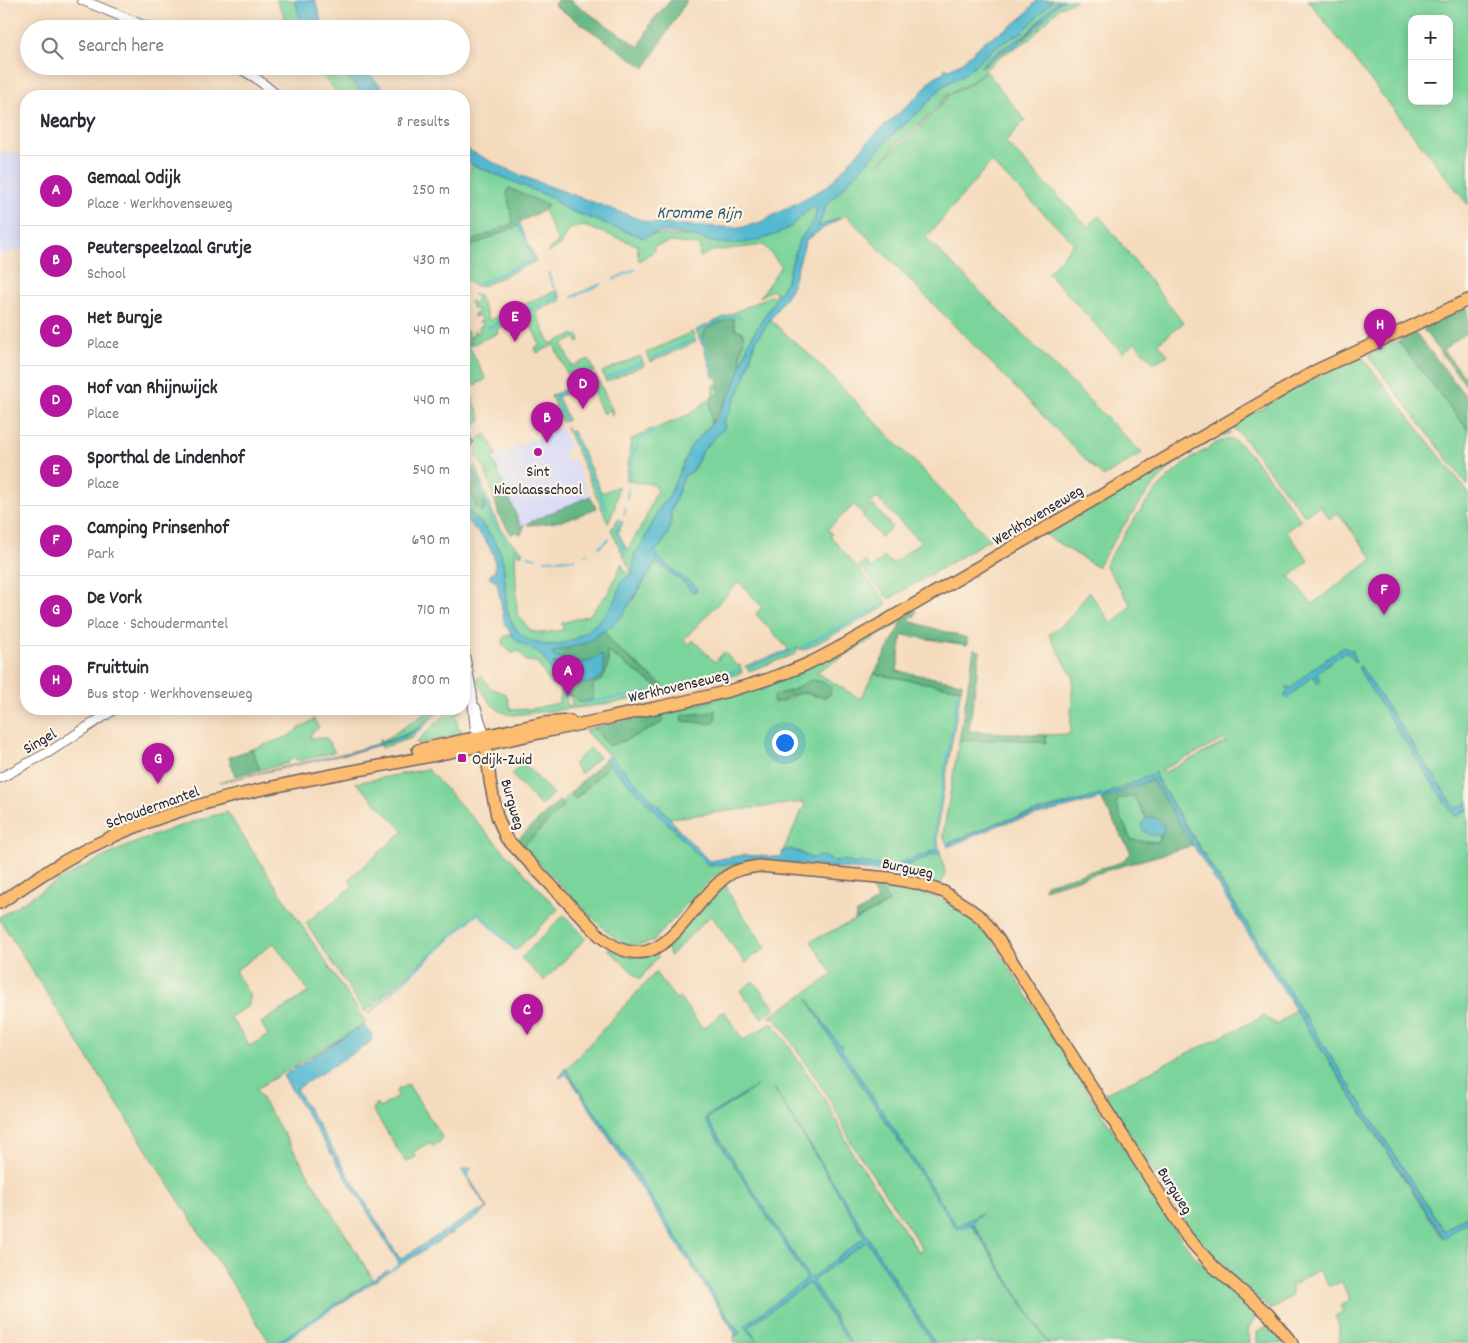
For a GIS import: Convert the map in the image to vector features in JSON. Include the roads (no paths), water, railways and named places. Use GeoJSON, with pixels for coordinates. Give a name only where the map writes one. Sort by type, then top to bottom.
{"type":"FeatureCollection","features":[{"type":"Feature","properties":{"kind":"main road","name":"Werkhovenseweg"},"geometry":{"type":"LineString","coordinates":[[481,741],[609,718],[733,690],[805,665],[935,593],[1317,370],[1468,300]]}},
{"type":"Feature","properties":{"kind":"main road","name":"Burgweg"},"geometry":{"type":"LineString","coordinates":[[481,741],[500,826],[509,844],[600,936],[610,944],[624,950],[648,950],[665,943],[726,876],[738,870],[759,866],[889,878],[916,883],[944,892],[983,919],[998,939],[1186,1237],[1214,1267],[1268,1314],[1292,1343]]}},
{"type":"Feature","properties":{"kind":"main road","name":"Schoudermantel"},"geometry":{"type":"LineString","coordinates":[[0,903],[59,864],[133,828],[210,802],[481,741]]}},
{"type":"Feature","properties":{"kind":"street"},"geometry":{"type":"LineString","coordinates":[[82,0],[130,20]]}},
{"type":"Feature","properties":{"kind":"street"},"geometry":{"type":"LineString","coordinates":[[251,75],[271,90]]}},
{"type":"Feature","properties":{"kind":"street"},"geometry":{"type":"LineString","coordinates":[[470,683],[481,741]]}},
{"type":"Feature","properties":{"kind":"street","name":"Singel"},"geometry":{"type":"LineString","coordinates":[[0,778],[49,752],[106,715]]}},
{"type":"Feature","properties":{"kind":"water"},"geometry":{"type":"Polygon","coordinates":[[[295,0],[315,0],[321,20],[301,20],[295,0]]]}},
{"type":"Feature","properties":{"kind":"water"},"geometry":{"type":"Polygon","coordinates":[[[1037,0],[1053,0],[1024,31],[994,48],[966,73],[943,86],[920,111],[893,134],[826,206],[818,227],[839,218],[806,240],[791,289],[755,342],[745,378],[723,421],[725,427],[703,450],[692,472],[684,476],[670,514],[670,529],[654,552],[673,570],[695,585],[697,591],[692,592],[686,584],[656,562],[622,616],[614,624],[585,643],[553,652],[553,656],[578,663],[589,661],[600,655],[603,656],[604,673],[597,679],[585,683],[573,679],[557,663],[553,663],[569,694],[566,698],[542,655],[516,640],[505,625],[497,582],[490,579],[490,575],[495,571],[493,555],[481,535],[470,524],[470,512],[487,530],[498,547],[503,564],[507,609],[514,626],[520,634],[536,643],[560,644],[581,635],[591,627],[615,601],[622,582],[633,573],[634,555],[641,546],[661,506],[668,499],[691,446],[716,419],[733,389],[750,340],[786,282],[799,241],[814,220],[817,210],[813,207],[790,227],[776,234],[746,242],[722,243],[663,232],[644,238],[566,209],[552,198],[471,164],[470,151],[519,175],[650,223],[740,228],[761,222],[828,186],[872,137],[919,95],[933,78],[945,71],[945,68],[949,69],[961,63],[985,41],[1024,16],[1037,0]]]}},
{"type":"Feature","properties":{"kind":"water"},"geometry":{"type":"Polygon","coordinates":[[[1059,0],[1065,0],[1056,5],[1038,26],[1015,46],[1002,51],[980,67],[997,51],[1030,31],[1059,0]]]}},
{"type":"Feature","properties":{"kind":"water"},"geometry":{"type":"Polygon","coordinates":[[[346,75],[370,75],[384,90],[359,90],[346,75]]]}},
{"type":"Feature","properties":{"kind":"water"},"geometry":{"type":"Polygon","coordinates":[[[1343,647],[1353,651],[1356,663],[1349,654],[1344,652],[1317,672],[1320,682],[1318,684],[1313,675],[1287,699],[1284,696],[1288,691],[1286,687],[1292,688],[1306,674],[1343,647]]]}},
{"type":"Feature","properties":{"kind":"water"},"geometry":{"type":"Polygon","coordinates":[[[1360,666],[1456,809],[1468,803],[1468,809],[1457,816],[1453,814],[1366,682],[1359,669],[1360,666]]]}},
{"type":"Feature","properties":{"kind":"water"},"geometry":{"type":"Polygon","coordinates":[[[432,715],[418,730],[400,739],[355,752],[220,782],[350,752],[399,737],[418,728],[432,715]]]}},
{"type":"Feature","properties":{"kind":"water"},"geometry":{"type":"Polygon","coordinates":[[[609,755],[670,818],[676,827],[673,829],[605,759],[609,755]]]}},
{"type":"Feature","properties":{"kind":"water"},"geometry":{"type":"Polygon","coordinates":[[[1155,772],[1156,778],[1298,1006],[1444,1231],[1468,1215],[1468,1221],[1444,1238],[1295,1009],[1152,779],[1116,795],[1002,824],[948,847],[947,844],[999,822],[1120,790],[1155,772]]]}},
{"type":"Feature","properties":{"kind":"water"},"geometry":{"type":"Polygon","coordinates":[[[1150,817],[1156,818],[1164,826],[1164,831],[1160,835],[1150,835],[1143,830],[1141,824],[1150,817]]]}},
{"type":"Feature","properties":{"kind":"water"},"geometry":{"type":"Polygon","coordinates":[[[678,829],[709,861],[742,855],[781,857],[783,851],[791,849],[811,858],[823,856],[833,861],[847,860],[853,864],[861,862],[889,867],[939,849],[940,852],[889,872],[757,861],[709,866],[675,832],[678,829]]]}},
{"type":"Feature","properties":{"kind":"water"},"geometry":{"type":"Polygon","coordinates":[[[807,998],[839,1045],[842,1045],[841,1048],[957,1226],[982,1213],[972,1222],[1048,1343],[971,1224],[958,1229],[955,1227],[835,1045],[807,998]]]}},
{"type":"Feature","properties":{"kind":"water"},"geometry":{"type":"Polygon","coordinates":[[[363,1025],[372,1033],[371,1042],[296,1089],[400,1259],[479,1210],[481,1212],[487,1208],[462,1171],[463,1169],[471,1168],[468,1176],[488,1208],[479,1216],[394,1269],[399,1263],[283,1076],[363,1025]]]}},
{"type":"Feature","properties":{"kind":"water"},"geometry":{"type":"Polygon","coordinates":[[[565,1068],[631,1165],[730,1321],[740,1333],[737,1336],[571,1080],[566,1074],[559,1078],[565,1068]]]}},
{"type":"Feature","properties":{"kind":"water"},"geometry":{"type":"Polygon","coordinates":[[[757,1086],[707,1119],[806,1273],[811,1278],[865,1237],[774,1088],[935,1343],[932,1343],[867,1241],[812,1281],[851,1343],[849,1343],[809,1283],[749,1326],[757,1342],[745,1326],[807,1279],[705,1120],[706,1117],[757,1086]]]}},
{"type":"Feature","properties":{"kind":"water"},"geometry":{"type":"Polygon","coordinates":[[[388,1270],[389,1272],[280,1343],[276,1343],[388,1270]]]}},
{"type":"Feature","properties":{"kind":"waterway"},"geometry":{"type":"LineString","coordinates":[[478,284],[534,259],[518,223]]}},
{"type":"Feature","properties":{"kind":"waterway"},"geometry":{"type":"LineString","coordinates":[[614,279],[636,269]]}},
{"type":"Feature","properties":{"kind":"waterway"},"geometry":{"type":"LineString","coordinates":[[548,273],[554,288]]}},
{"type":"Feature","properties":{"kind":"waterway"},"geometry":{"type":"LineString","coordinates":[[572,297],[601,284]]}},
{"type":"Feature","properties":{"kind":"waterway"},"geometry":{"type":"LineString","coordinates":[[487,328],[558,297],[556,291]]}},
{"type":"Feature","properties":{"kind":"waterway"},"geometry":{"type":"LineString","coordinates":[[714,375],[710,357],[698,331],[733,315],[741,318]]}},
{"type":"Feature","properties":{"kind":"waterway"},"geometry":{"type":"LineString","coordinates":[[652,358],[692,340]]}},
{"type":"Feature","properties":{"kind":"waterway"},"geometry":{"type":"LineString","coordinates":[[607,378],[641,362]]}},
{"type":"Feature","properties":{"kind":"waterway"},"geometry":{"type":"LineString","coordinates":[[577,373],[586,369]]}},
{"type":"Feature","properties":{"kind":"waterway"},"geometry":{"type":"LineString","coordinates":[[565,419],[555,396],[587,382]]}},
{"type":"Feature","properties":{"kind":"waterway"},"geometry":{"type":"LineString","coordinates":[[629,479],[631,461],[640,438],[653,432]]}},
{"type":"Feature","properties":{"kind":"waterway"},"geometry":{"type":"LineString","coordinates":[[572,434],[607,510]]}},
{"type":"Feature","properties":{"kind":"waterway"},"geometry":{"type":"LineString","coordinates":[[476,473],[492,520],[506,542]]}},
{"type":"Feature","properties":{"kind":"waterway"},"geometry":{"type":"LineString","coordinates":[[627,499],[628,489]]}},
{"type":"Feature","properties":{"kind":"waterway"},"geometry":{"type":"LineString","coordinates":[[624,515],[626,507]]}},
{"type":"Feature","properties":{"kind":"waterway"},"geometry":{"type":"LineString","coordinates":[[620,523],[616,531],[625,552]]}},
{"type":"Feature","properties":{"kind":"waterway"},"geometry":{"type":"LineString","coordinates":[[599,547],[609,539]]}},
{"type":"Feature","properties":{"kind":"waterway"},"geometry":{"type":"LineString","coordinates":[[511,547],[520,552]]}},
{"type":"Feature","properties":{"kind":"waterway"},"geometry":{"type":"LineString","coordinates":[[584,555],[588,554]]}},
{"type":"Feature","properties":{"kind":"waterway"},"geometry":{"type":"LineString","coordinates":[[528,556],[536,558]]}},
{"type":"Feature","properties":{"kind":"waterway"},"geometry":{"type":"LineString","coordinates":[[545,560],[574,559]]}},
{"type":"Feature","properties":{"kind":"waterway"},"geometry":{"type":"LineString","coordinates":[[802,647],[885,603]]}},
{"type":"Feature","properties":{"kind":"waterway"},"geometry":{"type":"LineString","coordinates":[[749,667],[794,650]]}},
{"type":"Feature","properties":{"kind":"waterway"},"geometry":{"type":"LineString","coordinates":[[706,680],[739,670]]}},
{"type":"Feature","properties":{"kind":"waterway"},"geometry":{"type":"LineString","coordinates":[[660,690],[701,681]]}},
{"type":"Feature","properties":{"kind":"waterway"},"geometry":{"type":"LineString","coordinates":[[583,703],[651,692]]}},
{"type":"Feature","properties":{"kind":"waterway"},"geometry":{"type":"LineString","coordinates":[[938,850],[935,837],[936,824],[958,692]]}},
{"type":"Feature","properties":{"kind":"waterway"},"geometry":{"type":"LineString","coordinates":[[737,865],[743,862]]}},
{"type":"Feature","properties":{"kind":"waterway"},"geometry":{"type":"LineString","coordinates":[[369,1013],[478,913],[515,950]]}},
{"type":"Feature","properties":{"kind":"waterway"},"geometry":{"type":"LineString","coordinates":[[387,1273],[396,1267]]}},
{"type":"Feature","properties":{"kind":"waterway"},"geometry":{"type":"LineString","coordinates":[[281,1343],[335,1307]]}},
{"type":"Feature","properties":{"kind":"place","name":"Sporthal de Lindenhof"},"geometry":{"type":"Point","coordinates":[515,342]}},
{"type":"Feature","properties":{"kind":"place","name":"Fruittuin"},"geometry":{"type":"Point","coordinates":[1380,350]}},
{"type":"Feature","properties":{"kind":"place","name":"Hof van Rhijnwijck"},"geometry":{"type":"Point","coordinates":[583,409]}},
{"type":"Feature","properties":{"kind":"place","name":"Peuterspeelzaal Grutje"},"geometry":{"type":"Point","coordinates":[547,443]}},
{"type":"Feature","properties":{"kind":"place","name":"Sint Nicolaasschool"},"geometry":{"type":"Point","coordinates":[538,452]}},
{"type":"Feature","properties":{"kind":"place","name":"Camping Prinsenhof"},"geometry":{"type":"Point","coordinates":[1384,615]}},
{"type":"Feature","properties":{"kind":"place","name":"Gemaal Odijk"},"geometry":{"type":"Point","coordinates":[568,696]}},
{"type":"Feature","properties":{"kind":"place","name":"Odijk-Zuid"},"geometry":{"type":"Point","coordinates":[462,758]}},
{"type":"Feature","properties":{"kind":"place","name":"De Vork"},"geometry":{"type":"Point","coordinates":[158,784]}},
{"type":"Feature","properties":{"kind":"place","name":"Het Burgje"},"geometry":{"type":"Point","coordinates":[527,1035]}},
{"type":"Feature","properties":{"kind":"water label","name":"Kromme Rijn"},"geometry":{"type":"Point","coordinates":[699,212]}}]}
